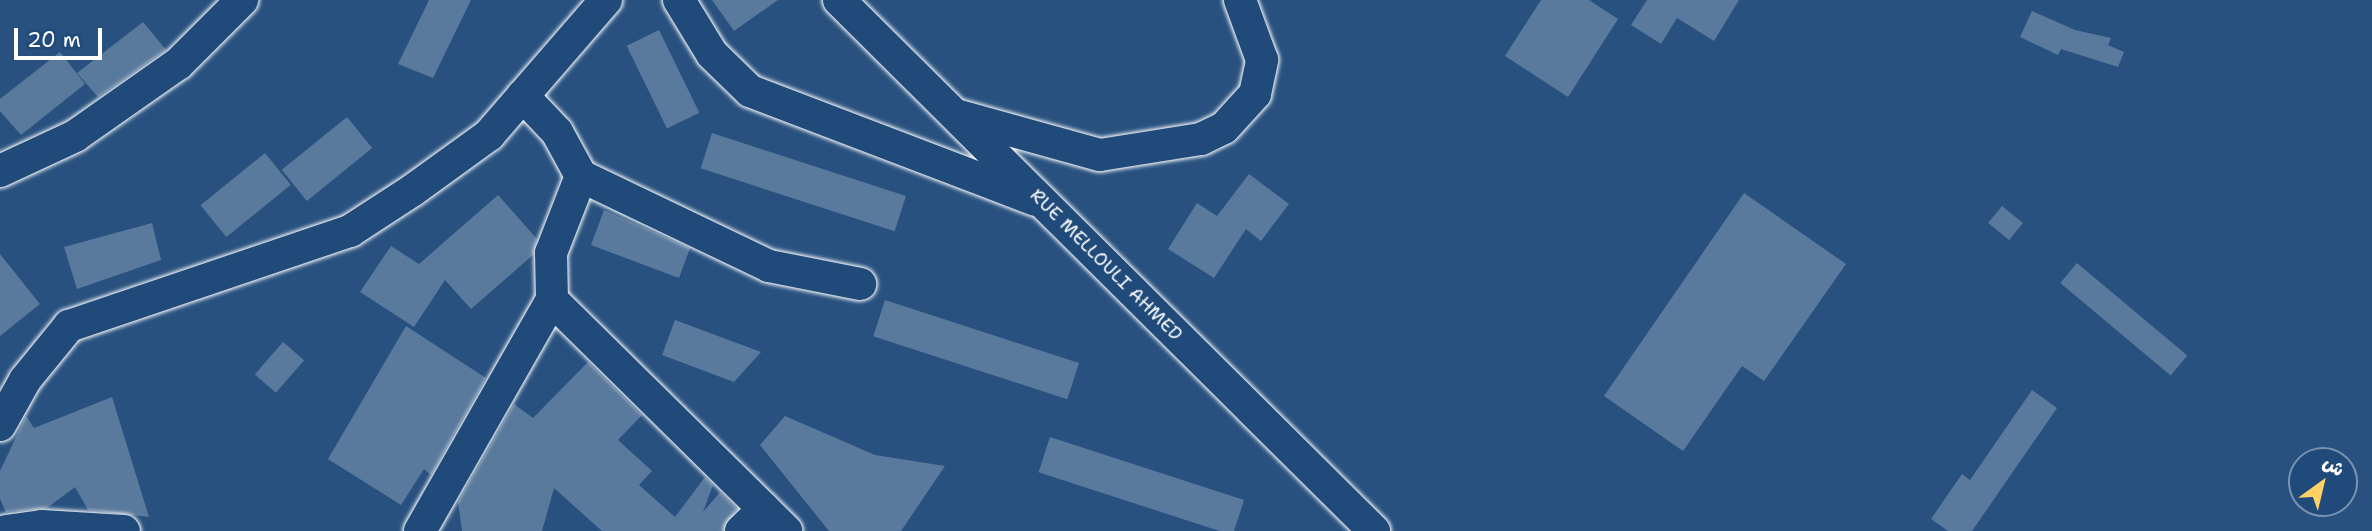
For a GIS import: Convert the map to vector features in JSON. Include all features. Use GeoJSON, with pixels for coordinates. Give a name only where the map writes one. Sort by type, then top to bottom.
{"type":"FeatureCollection","features":[{"type":"Feature","properties":{"kind":"street"},"geometry":{"type":"LineString","coordinates":[[0,171],[75,136],[178,64],[242,0]]}},
{"type":"Feature","properties":{"kind":"street"},"geometry":{"type":"LineString","coordinates":[[0,425],[25,380],[69,326],[350,231],[489,135],[606,0]]}},
{"type":"Feature","properties":{"kind":"street"},"geometry":{"type":"LineString","coordinates":[[679,0],[712,54],[750,91],[1044,204]]}},
{"type":"Feature","properties":{"kind":"street","name":"RUE MELLOULI AHMED"},"geometry":{"type":"LineString","coordinates":[[839,0],[1374,531]]}},
{"type":"Feature","properties":{"kind":"street"},"geometry":{"type":"LineString","coordinates":[[954,114],[1100,155],[1201,139],[1224,128],[1255,94],[1262,60],[1240,0]]}},
{"type":"Feature","properties":{"kind":"street"},"geometry":{"type":"LineString","coordinates":[[523,96],[557,132],[582,176],[769,266],[860,284]]}},
{"type":"Feature","properties":{"kind":"street"},"geometry":{"type":"LineString","coordinates":[[420,531],[552,300],[551,253],[582,176]]}},
{"type":"Feature","properties":{"kind":"street"},"geometry":{"type":"LineString","coordinates":[[552,300],[786,531]]}},
{"type":"Feature","properties":{"kind":"street"},"geometry":{"type":"LineString","coordinates":[[741,531],[764,509]]}},
{"type":"Feature","properties":{"kind":"street"},"geometry":{"type":"LineString","coordinates":[[6,531],[54,526],[124,531]]}},
{"type":"Feature","properties":{"kind":"building"},"geometry":{"type":"Polygon","coordinates":[[[429,0],[471,0],[433,78],[398,64],[429,0]]]}},
{"type":"Feature","properties":{"kind":"building"},"geometry":{"type":"Polygon","coordinates":[[[712,0],[778,0],[734,31],[712,0]]]}},
{"type":"Feature","properties":{"kind":"building"},"geometry":{"type":"Polygon","coordinates":[[[1541,0],[1589,0],[1618,19],[1568,97],[1505,56],[1541,0]]]}},
{"type":"Feature","properties":{"kind":"building"},"geometry":{"type":"Polygon","coordinates":[[[1647,0],[1739,0],[1714,41],[1677,18],[1661,44],[1631,25],[1647,0]]]}},
{"type":"Feature","properties":{"kind":"building"},"geometry":{"type":"Polygon","coordinates":[[[2032,11],[2075,30],[2111,38],[2108,45],[2124,52],[2118,67],[2061,49],[2058,55],[2020,37],[2032,11]]]}},
{"type":"Feature","properties":{"kind":"building"},"geometry":{"type":"Polygon","coordinates":[[[143,22],[166,50],[98,97],[77,73],[143,22]]]}},
{"type":"Feature","properties":{"kind":"building"},"geometry":{"type":"Polygon","coordinates":[[[659,30],[699,113],[667,128],[627,46],[659,30]]]}},
{"type":"Feature","properties":{"kind":"building"},"geometry":{"type":"Polygon","coordinates":[[[60,52],[85,84],[21,135],[0,111],[0,99],[60,52]]]}},
{"type":"Feature","properties":{"kind":"building"},"geometry":{"type":"Polygon","coordinates":[[[347,117],[372,148],[307,201],[282,170],[347,117]]]}},
{"type":"Feature","properties":{"kind":"building"},"geometry":{"type":"Polygon","coordinates":[[[712,133],[906,196],[895,231],[701,168],[712,133]]]}},
{"type":"Feature","properties":{"kind":"building"},"geometry":{"type":"Polygon","coordinates":[[[265,153],[291,185],[226,237],[200,205],[265,153]]]}},
{"type":"Feature","properties":{"kind":"building"},"geometry":{"type":"Polygon","coordinates":[[[1249,174],[1289,204],[1261,241],[1246,229],[1214,278],[1168,249],[1197,203],[1217,216],[1249,174]]]}},
{"type":"Feature","properties":{"kind":"building"},"geometry":{"type":"Polygon","coordinates":[[[1744,193],[1846,264],[1764,381],[1742,366],[1683,451],[1604,396],[1744,193]]]}},
{"type":"Feature","properties":{"kind":"building"},"geometry":{"type":"Polygon","coordinates":[[[498,195],[537,239],[533,255],[471,309],[445,280],[414,327],[360,292],[391,246],[419,264],[498,195]]]}},
{"type":"Feature","properties":{"kind":"building"},"geometry":{"type":"Polygon","coordinates":[[[2002,206],[2023,223],[2009,240],[1988,223],[2002,206]]]}},
{"type":"Feature","properties":{"kind":"building"},"geometry":{"type":"Polygon","coordinates":[[[604,210],[690,248],[679,278],[591,245],[604,210]]]}},
{"type":"Feature","properties":{"kind":"building"},"geometry":{"type":"Polygon","coordinates":[[[152,223],[161,260],[77,289],[64,247],[152,223]]]}},
{"type":"Feature","properties":{"kind":"building"},"geometry":{"type":"Polygon","coordinates":[[[0,254],[40,304],[0,336],[0,254]]]}},
{"type":"Feature","properties":{"kind":"building"},"geometry":{"type":"Polygon","coordinates":[[[2077,263],[2187,356],[2171,375],[2060,283],[2077,263]]]}},
{"type":"Feature","properties":{"kind":"building"},"geometry":{"type":"Polygon","coordinates":[[[885,300],[1079,363],[1067,399],[873,336],[885,300]]]}},
{"type":"Feature","properties":{"kind":"building"},"geometry":{"type":"Polygon","coordinates":[[[675,320],[761,352],[734,382],[662,355],[675,320]]]}},
{"type":"Feature","properties":{"kind":"building"},"geometry":{"type":"Polygon","coordinates":[[[406,326],[486,378],[431,475],[424,469],[401,505],[328,459],[406,326]]]}},
{"type":"Feature","properties":{"kind":"building"},"geometry":{"type":"Polygon","coordinates":[[[283,342],[304,360],[276,393],[255,374],[283,342]]]}},
{"type":"Feature","properties":{"kind":"building"},"geometry":{"type":"Polygon","coordinates":[[[588,362],[642,415],[618,440],[652,471],[639,485],[675,517],[705,477],[713,485],[703,512],[720,492],[737,509],[723,531],[602,531],[554,488],[542,531],[462,531],[458,502],[514,404],[533,418],[588,362]]]}},
{"type":"Feature","properties":{"kind":"building"},"geometry":{"type":"Polygon","coordinates":[[[2032,390],[2057,408],[1972,531],[1948,531],[1931,519],[1962,474],[1970,480],[2032,390]]]}},
{"type":"Feature","properties":{"kind":"building"},"geometry":{"type":"Polygon","coordinates":[[[112,397],[149,517],[88,510],[75,487],[47,508],[6,512],[0,499],[0,471],[26,416],[34,428],[112,397]]]}},
{"type":"Feature","properties":{"kind":"building"},"geometry":{"type":"Polygon","coordinates":[[[785,416],[875,455],[945,466],[901,531],[829,531],[760,445],[785,416]]]}},
{"type":"Feature","properties":{"kind":"building"},"geometry":{"type":"Polygon","coordinates":[[[1050,437],[1244,500],[1234,531],[1220,531],[1039,472],[1050,437]]]}}]}
